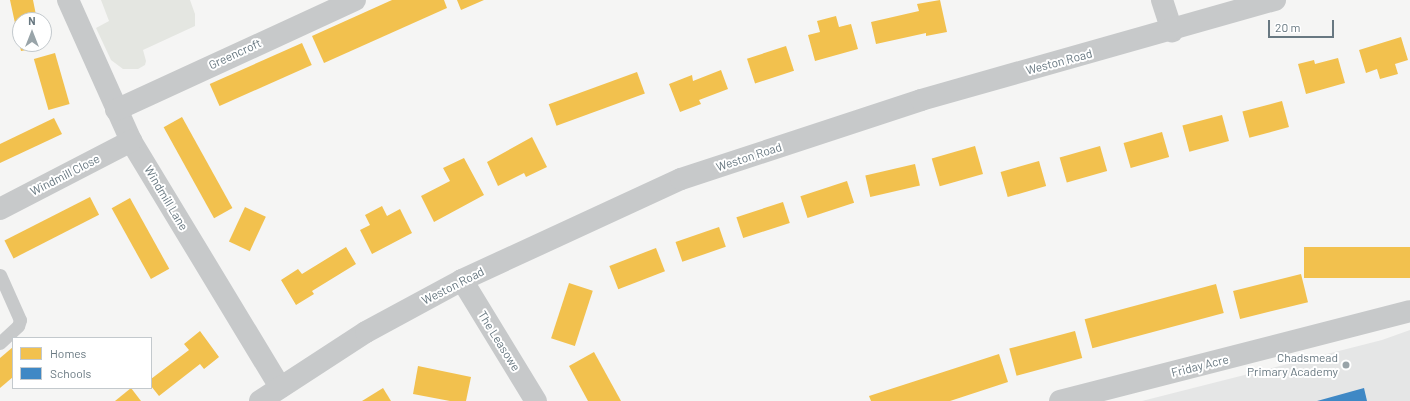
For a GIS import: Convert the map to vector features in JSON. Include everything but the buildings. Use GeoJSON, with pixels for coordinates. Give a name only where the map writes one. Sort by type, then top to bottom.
{"type":"FeatureCollection","features":[{"type":"Feature","properties":{"kind":"street","name":"Windmill Lane"},"geometry":{"type":"LineString","coordinates":[[68,0],[131,141],[280,386]]}},
{"type":"Feature","properties":{"kind":"street","name":"Greencroft"},"geometry":{"type":"LineString","coordinates":[[116,110],[355,0]]}},
{"type":"Feature","properties":{"kind":"street"},"geometry":{"type":"LineString","coordinates":[[1162,0],[1172,31]]}},
{"type":"Feature","properties":{"kind":"street","name":"Weston Road"},"geometry":{"type":"LineString","coordinates":[[260,401],[280,386],[366,332],[462,280],[681,179],[921,100],[1172,31],[1275,0]]}},
{"type":"Feature","properties":{"kind":"street","name":"Windmill Close"},"geometry":{"type":"LineString","coordinates":[[0,209],[131,141]]}},
{"type":"Feature","properties":{"kind":"street","name":"The Leasowe"},"geometry":{"type":"LineString","coordinates":[[462,280],[536,401]]}},
{"type":"Feature","properties":{"kind":"street","name":"Friday Acre"},"geometry":{"type":"LineString","coordinates":[[1060,401],[1410,311]]}},
{"type":"Feature","properties":{"kind":"lane"},"geometry":{"type":"LineString","coordinates":[[0,275],[20,320],[18,326],[0,343]]}},
{"type":"Feature","properties":{"kind":"shaded area"},"geometry":{"type":"Polygon","coordinates":[[[101,0],[190,0],[195,14],[195,26],[143,50],[146,61],[145,65],[138,69],[123,69],[111,60],[96,28],[109,21],[101,0]]]}},
{"type":"Feature","properties":{"kind":"shaded area","name":"Chadsmead Primary Academy"},"geometry":{"type":"Polygon","coordinates":[[[1410,330],[1410,401],[1142,401],[1382,340],[1410,330]]]}},
{"type":"Feature","properties":{"kind":"place","name":"Chadsmead Primary Academy"},"geometry":{"type":"Point","coordinates":[1346,365]}}]}
